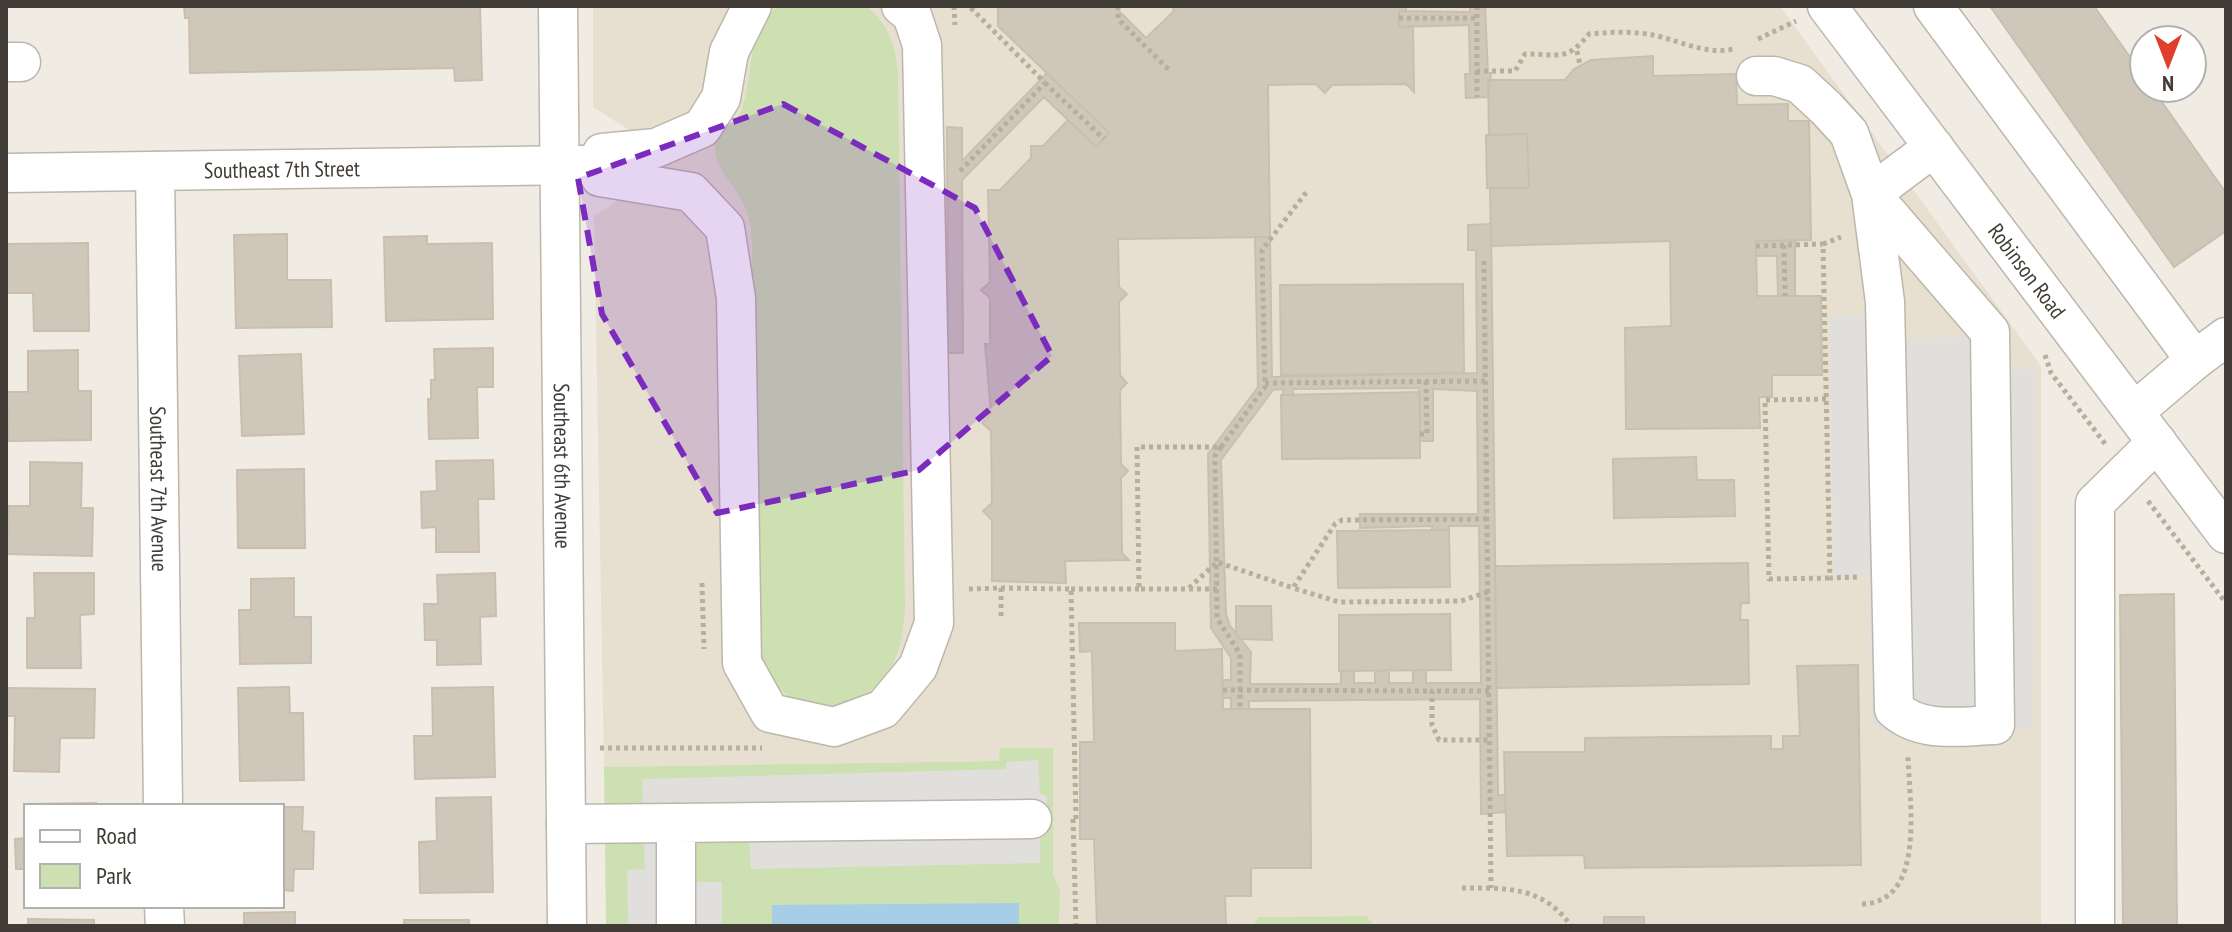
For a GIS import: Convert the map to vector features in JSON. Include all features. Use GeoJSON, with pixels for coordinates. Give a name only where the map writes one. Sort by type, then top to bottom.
{"type":"FeatureCollection","features":[{"type":"Feature","properties":{"kind":"street","name":"Southeast 6th Avenue"},"geometry":{"type":"LineString","coordinates":[[558,6],[577,165],[567,926]]}},
{"type":"Feature","properties":{"kind":"street"},"geometry":{"type":"LineString","coordinates":[[577,165],[602,153],[656,148],[702,128],[721,98],[729,52],[752,6]]}},
{"type":"Feature","properties":{"kind":"street"},"geometry":{"type":"LineString","coordinates":[[577,165],[600,177],[691,192],[725,228],[736,298],[742,663],[770,713],[834,727],[883,709],[918,667],[934,623],[922,45],[912,15],[901,6]]}},
{"type":"Feature","properties":{"kind":"street"},"geometry":{"type":"LineString","coordinates":[[1933,6],[2195,360]]}},
{"type":"Feature","properties":{"kind":"street","name":"Robinson Road"},"geometry":{"type":"LineString","coordinates":[[1826,11],[1934,147],[2226,534]]}},
{"type":"Feature","properties":{"kind":"street"},"geometry":{"type":"LineString","coordinates":[[1751,55],[1774,76],[1800,84],[1849,133],[1871,194],[1885,302],[1894,709],[1908,721],[1928,727],[1995,725],[1990,332],[1871,194]]}},
{"type":"Feature","properties":{"kind":"street"},"geometry":{"type":"LineString","coordinates":[[1871,194],[1934,147]]}},
{"type":"Feature","properties":{"kind":"street","name":"Southeast 7th Street"},"geometry":{"type":"LineString","coordinates":[[6,173],[577,165]]}},
{"type":"Feature","properties":{"kind":"street","name":"Southeast 7th Avenue"},"geometry":{"type":"LineString","coordinates":[[155,171],[163,804]]}},
{"type":"Feature","properties":{"kind":"street"},"geometry":{"type":"LineString","coordinates":[[2134,412],[2226,337]]}},
{"type":"Feature","properties":{"kind":"street"},"geometry":{"type":"LineString","coordinates":[[2095,926],[2095,503],[2157,442]]}},
{"type":"Feature","properties":{"kind":"street"},"geometry":{"type":"LineString","coordinates":[[566,824],[1032,819]]}},
{"type":"Feature","properties":{"kind":"street"},"geometry":{"type":"LineString","coordinates":[[676,823],[676,926]]}},
{"type":"Feature","properties":{"kind":"path"},"geometry":{"type":"LineString","coordinates":[[969,6],[1104,139]]}},
{"type":"Feature","properties":{"kind":"path"},"geometry":{"type":"LineString","coordinates":[[1118,6],[1118,19],[1170,71]]}},
{"type":"Feature","properties":{"kind":"path"},"geometry":{"type":"LineString","coordinates":[[1477,6],[1477,97]]}},
{"type":"Feature","properties":{"kind":"path"},"geometry":{"type":"LineString","coordinates":[[1477,71],[1515,71],[1525,54],[1568,54],[1577,51],[1589,34],[1604,33],[1650,34],[1696,48],[1751,55],[1826,11]]}},
{"type":"Feature","properties":{"kind":"path"},"geometry":{"type":"LineString","coordinates":[[1399,18],[1477,18]]}},
{"type":"Feature","properties":{"kind":"path"},"geometry":{"type":"LineString","coordinates":[[1577,51],[1580,65]]}},
{"type":"Feature","properties":{"kind":"path"},"geometry":{"type":"LineString","coordinates":[[955,176],[1045,83]]}},
{"type":"Feature","properties":{"kind":"path"},"geometry":{"type":"LineString","coordinates":[[1240,709],[1240,654],[1219,626],[1215,456],[1263,392],[1262,250],[1308,190]]}},
{"type":"Feature","properties":{"kind":"path"},"geometry":{"type":"LineString","coordinates":[[1756,246],[1823,244],[1830,578]]}},
{"type":"Feature","properties":{"kind":"path"},"geometry":{"type":"LineString","coordinates":[[1784,245],[1785,296]]}},
{"type":"Feature","properties":{"kind":"path"},"geometry":{"type":"LineString","coordinates":[[1486,261],[1491,888]]}},
{"type":"Feature","properties":{"kind":"path"},"geometry":{"type":"LineString","coordinates":[[1420,434],[1427,434],[1426,381]]}},
{"type":"Feature","properties":{"kind":"path"},"geometry":{"type":"LineString","coordinates":[[1265,383],[1485,381]]}},
{"type":"Feature","properties":{"kind":"path"},"geometry":{"type":"LineString","coordinates":[[1826,399],[1765,400],[1769,579],[1891,576]]}},
{"type":"Feature","properties":{"kind":"path"},"geometry":{"type":"LineString","coordinates":[[1139,589],[1137,447],[1221,447]]}},
{"type":"Feature","properties":{"kind":"path"},"geometry":{"type":"LineString","coordinates":[[1293,588],[1335,524],[1342,520],[1487,519]]}},
{"type":"Feature","properties":{"kind":"path"},"geometry":{"type":"LineString","coordinates":[[1217,562],[1339,602],[1461,601],[1488,592]]}},
{"type":"Feature","properties":{"kind":"path"},"geometry":{"type":"LineString","coordinates":[[1189,589],[1217,562]]}},
{"type":"Feature","properties":{"kind":"path"},"geometry":{"type":"LineString","coordinates":[[1001,588],[1001,619]]}},
{"type":"Feature","properties":{"kind":"path"},"geometry":{"type":"LineString","coordinates":[[1071,589],[1076,926]]}},
{"type":"Feature","properties":{"kind":"path"},"geometry":{"type":"LineString","coordinates":[[956,590],[1217,589]]}},
{"type":"Feature","properties":{"kind":"path"},"geometry":{"type":"LineString","coordinates":[[1223,690],[1489,691]]}},
{"type":"Feature","properties":{"kind":"path"},"geometry":{"type":"LineString","coordinates":[[1432,691],[1432,725],[1439,740],[1489,740]]}},
{"type":"Feature","properties":{"kind":"path"},"geometry":{"type":"LineString","coordinates":[[1862,904],[1879,903],[1892,894],[1904,873],[1910,852],[1908,754]]}},
{"type":"Feature","properties":{"kind":"path"},"geometry":{"type":"LineString","coordinates":[[1032,819],[1076,819]]}},
{"type":"Feature","properties":{"kind":"path"},"geometry":{"type":"LineString","coordinates":[[1462,888],[1535,893],[1558,909],[1571,926]]}},
{"type":"Feature","properties":{"kind":"highlighted area"},"geometry":{"type":"Polygon","coordinates":[[[783,104],[975,208],[1052,356],[919,470],[717,513],[602,314],[578,178],[783,104]]]}},
{"type":"Feature","properties":{"kind":"shaded area"},"geometry":{"type":"Polygon","coordinates":[[[593,6],[1780,6],[2041,366],[2041,926],[1375,926],[1365,916],[1258,917],[1253,926],[1059,926],[1060,889],[1000,749],[1000,761],[604,767],[594,216],[643,184],[643,139],[593,107],[593,6]]]}},
{"type":"Feature","properties":{"kind":"shaded area"},"geometry":{"type":"Polygon","coordinates":[[[1905,314],[1906,338],[1981,337],[1981,370],[2036,369],[2033,729],[2010,729],[2010,740],[1902,740],[1872,725],[1869,575],[1834,576],[1829,316],[1905,314]]]}},
{"type":"Feature","properties":{"kind":"shaded area"},"geometry":{"type":"Polygon","coordinates":[[[1038,760],[1040,794],[1047,796],[1046,835],[1040,838],[1040,863],[751,869],[749,837],[687,838],[687,882],[722,882],[722,926],[628,926],[627,870],[645,869],[642,779],[1006,769],[1006,762],[1038,760]]]}},
{"type":"Feature","properties":{"kind":"green space"},"geometry":{"type":"Polygon","coordinates":[[[778,6],[866,6],[890,36],[898,72],[905,610],[897,655],[880,682],[854,700],[823,706],[793,699],[779,689],[765,670],[755,634],[752,239],[745,208],[722,170],[715,148],[722,132],[742,109],[755,43],[767,19],[778,6]]]}},
{"type":"Feature","properties":{"kind":"green space"},"geometry":{"type":"Polygon","coordinates":[[[1000,748],[1053,748],[1053,874],[1060,889],[1059,926],[606,926],[604,767],[999,761],[1000,748]]]}},
{"type":"Feature","properties":{"kind":"green space"},"geometry":{"type":"Polygon","coordinates":[[[1366,916],[1375,926],[1253,926],[1258,917],[1366,916]]]}},
{"type":"Feature","properties":{"kind":"water"},"geometry":{"type":"Polygon","coordinates":[[[1019,903],[1019,926],[772,926],[772,905],[1019,903]]]}},
{"type":"Feature","properties":{"kind":"building"},"geometry":{"type":"Polygon","coordinates":[[[184,6],[480,6],[482,80],[455,81],[454,68],[190,73],[189,18],[185,18],[184,6]]]}},
{"type":"Feature","properties":{"kind":"building"},"geometry":{"type":"Polygon","coordinates":[[[998,6],[1114,6],[1146,38],[1173,12],[1174,6],[1406,6],[1406,11],[1399,11],[1399,27],[1413,26],[1414,92],[1406,84],[1332,85],[1325,93],[1316,84],[1268,85],[1270,237],[1118,239],[1119,287],[1127,294],[1119,302],[1120,375],[1127,383],[1120,390],[1121,464],[1128,471],[1121,478],[1122,553],[1129,560],[1065,561],[1066,583],[992,581],[992,520],[983,511],[992,503],[991,431],[982,423],[991,414],[985,344],[990,344],[990,298],[981,290],[990,282],[988,190],[1000,190],[1031,158],[1031,146],[1043,146],[1068,120],[1096,147],[1109,133],[998,26],[998,6]]]}},
{"type":"Feature","properties":{"kind":"building"},"geometry":{"type":"Polygon","coordinates":[[[1470,6],[1485,6],[1488,73],[1491,73],[1488,97],[1466,98],[1465,74],[1470,74],[1469,25],[1399,27],[1399,11],[1470,12],[1470,6]]]}},
{"type":"Feature","properties":{"kind":"building"},"geometry":{"type":"Polygon","coordinates":[[[1990,6],[2094,6],[2128,54],[2128,104],[2163,104],[2226,193],[2226,231],[2174,267],[1990,6]]]}},
{"type":"Feature","properties":{"kind":"building"},"geometry":{"type":"Polygon","coordinates":[[[1653,56],[1653,76],[1736,74],[1737,105],[1788,104],[1788,121],[1809,121],[1811,240],[1756,241],[1757,296],[1821,296],[1822,375],[1772,375],[1772,397],[1759,397],[1760,428],[1626,429],[1625,328],[1671,326],[1670,241],[1491,246],[1490,188],[1529,188],[1527,134],[1489,135],[1488,80],[1565,80],[1574,69],[1591,60],[1653,56]]]}},
{"type":"Feature","properties":{"kind":"building"},"geometry":{"type":"Polygon","coordinates":[[[1047,73],[1109,133],[1096,147],[1044,97],[962,180],[963,353],[948,353],[947,127],[962,128],[962,161],[1047,73]]]}},
{"type":"Feature","properties":{"kind":"building"},"geometry":{"type":"Polygon","coordinates":[[[1527,134],[1529,188],[1487,188],[1486,135],[1527,134]]]}},
{"type":"Feature","properties":{"kind":"building"},"geometry":{"type":"Polygon","coordinates":[[[1491,224],[1498,795],[1505,795],[1506,812],[1481,814],[1480,699],[1249,701],[1249,709],[1231,709],[1231,698],[1223,698],[1222,680],[1231,680],[1231,658],[1211,628],[1208,454],[1258,387],[1255,237],[1270,237],[1272,377],[1477,373],[1476,250],[1468,250],[1468,225],[1491,224]],[[1419,388],[1293,389],[1293,395],[1283,395],[1283,389],[1273,390],[1221,460],[1226,614],[1230,626],[1251,652],[1250,684],[1341,684],[1341,671],[1354,671],[1354,683],[1375,683],[1375,671],[1389,671],[1389,683],[1413,683],[1413,671],[1426,670],[1426,683],[1481,683],[1479,526],[1449,526],[1449,530],[1432,530],[1432,526],[1360,528],[1360,514],[1478,514],[1477,391],[1433,389],[1433,441],[1420,441],[1419,388]]]}},
{"type":"Feature","properties":{"kind":"building"},"geometry":{"type":"Polygon","coordinates":[[[287,234],[287,280],[331,280],[332,327],[236,328],[234,235],[287,234]]]}},
{"type":"Feature","properties":{"kind":"building"},"geometry":{"type":"Polygon","coordinates":[[[427,236],[427,244],[492,243],[493,319],[386,321],[384,237],[427,236]]]}},
{"type":"Feature","properties":{"kind":"building"},"geometry":{"type":"Polygon","coordinates":[[[1756,241],[1795,241],[1795,296],[1778,296],[1777,256],[1756,256],[1756,241]]]}},
{"type":"Feature","properties":{"kind":"building"},"geometry":{"type":"Polygon","coordinates":[[[88,243],[89,331],[34,331],[33,293],[6,293],[6,244],[88,243]]]}},
{"type":"Feature","properties":{"kind":"building"},"geometry":{"type":"Polygon","coordinates":[[[1463,284],[1464,373],[1281,375],[1280,285],[1463,284]]]}},
{"type":"Feature","properties":{"kind":"building"},"geometry":{"type":"Polygon","coordinates":[[[493,348],[493,387],[477,387],[478,438],[429,439],[428,399],[431,399],[431,380],[435,380],[434,349],[493,348]]]}},
{"type":"Feature","properties":{"kind":"building"},"geometry":{"type":"Polygon","coordinates":[[[78,350],[78,391],[91,391],[91,440],[8,441],[7,392],[28,392],[28,351],[78,350]]]}},
{"type":"Feature","properties":{"kind":"building"},"geometry":{"type":"Polygon","coordinates":[[[301,354],[304,434],[242,436],[239,356],[301,354]]]}},
{"type":"Feature","properties":{"kind":"building"},"geometry":{"type":"Polygon","coordinates":[[[1420,392],[1420,458],[1282,459],[1281,395],[1420,392]]]}},
{"type":"Feature","properties":{"kind":"building"},"geometry":{"type":"Polygon","coordinates":[[[1696,457],[1697,480],[1734,480],[1735,516],[1614,518],[1613,459],[1696,457]]]}},
{"type":"Feature","properties":{"kind":"building"},"geometry":{"type":"Polygon","coordinates":[[[493,460],[494,499],[478,499],[479,552],[436,552],[436,527],[422,528],[421,492],[437,491],[436,461],[493,460]]]}},
{"type":"Feature","properties":{"kind":"building"},"geometry":{"type":"Polygon","coordinates":[[[30,462],[82,463],[81,508],[93,508],[92,556],[7,554],[8,506],[30,506],[30,462]]]}},
{"type":"Feature","properties":{"kind":"building"},"geometry":{"type":"Polygon","coordinates":[[[304,469],[305,548],[238,548],[237,470],[304,469]]]}},
{"type":"Feature","properties":{"kind":"building"},"geometry":{"type":"Polygon","coordinates":[[[1449,530],[1450,587],[1338,588],[1337,531],[1449,530]]]}},
{"type":"Feature","properties":{"kind":"building"},"geometry":{"type":"Polygon","coordinates":[[[1748,563],[1749,603],[1741,603],[1740,620],[1748,620],[1749,684],[1496,688],[1495,566],[1748,563]]]}},
{"type":"Feature","properties":{"kind":"building"},"geometry":{"type":"Polygon","coordinates":[[[34,573],[94,573],[94,614],[80,615],[81,668],[27,668],[27,618],[35,618],[34,573]]]}},
{"type":"Feature","properties":{"kind":"building"},"geometry":{"type":"Polygon","coordinates":[[[495,573],[496,616],[480,617],[481,664],[437,665],[437,640],[425,640],[424,604],[438,604],[437,575],[495,573]]]}},
{"type":"Feature","properties":{"kind":"building"},"geometry":{"type":"Polygon","coordinates":[[[294,578],[294,617],[311,617],[311,663],[240,664],[239,610],[251,610],[251,579],[294,578]]]}},
{"type":"Feature","properties":{"kind":"building"},"geometry":{"type":"Polygon","coordinates":[[[2174,594],[2177,926],[2123,926],[2120,595],[2174,594]]]}},
{"type":"Feature","properties":{"kind":"building"},"geometry":{"type":"Polygon","coordinates":[[[1236,606],[1271,606],[1272,640],[1240,639],[1236,634],[1236,606]]]}},
{"type":"Feature","properties":{"kind":"building"},"geometry":{"type":"Polygon","coordinates":[[[1450,614],[1451,670],[1339,671],[1339,615],[1450,614]]]}},
{"type":"Feature","properties":{"kind":"building"},"geometry":{"type":"Polygon","coordinates":[[[1079,623],[1175,623],[1175,651],[1222,649],[1223,709],[1310,709],[1311,868],[1251,868],[1251,896],[1225,896],[1226,926],[1097,926],[1094,839],[1080,839],[1080,742],[1094,742],[1092,651],[1080,652],[1079,623]]]}},
{"type":"Feature","properties":{"kind":"building"},"geometry":{"type":"Polygon","coordinates":[[[1858,665],[1861,865],[1585,868],[1584,855],[1507,856],[1504,752],[1585,752],[1585,738],[1771,736],[1771,749],[1783,749],[1783,736],[1800,736],[1797,666],[1858,665]]]}},
{"type":"Feature","properties":{"kind":"building"},"geometry":{"type":"Polygon","coordinates":[[[289,687],[290,713],[303,713],[304,780],[240,781],[238,688],[289,687]]]}},
{"type":"Feature","properties":{"kind":"building"},"geometry":{"type":"Polygon","coordinates":[[[493,687],[495,777],[415,779],[414,736],[433,736],[432,688],[493,687]]]}},
{"type":"Feature","properties":{"kind":"building"},"geometry":{"type":"Polygon","coordinates":[[[6,688],[95,689],[94,738],[60,738],[59,772],[14,771],[15,716],[6,716],[6,688]]]}},
{"type":"Feature","properties":{"kind":"building"},"geometry":{"type":"Polygon","coordinates":[[[491,797],[493,892],[420,893],[419,842],[437,841],[436,798],[491,797]]]}},
{"type":"Feature","properties":{"kind":"building"},"geometry":{"type":"Polygon","coordinates":[[[284,807],[303,807],[302,831],[314,832],[313,869],[294,869],[293,891],[284,890],[284,807]]]}},
{"type":"Feature","properties":{"kind":"building"},"geometry":{"type":"Polygon","coordinates":[[[24,838],[24,869],[16,869],[15,839],[24,838]]]}},
{"type":"Feature","properties":{"kind":"building"},"geometry":{"type":"Polygon","coordinates":[[[295,912],[295,926],[244,926],[244,913],[295,912]]]}},
{"type":"Feature","properties":{"kind":"building"},"geometry":{"type":"Polygon","coordinates":[[[1604,917],[1644,917],[1644,926],[1604,926],[1604,917]]]}},
{"type":"Feature","properties":{"kind":"building"},"geometry":{"type":"Polygon","coordinates":[[[28,919],[94,920],[94,926],[28,926],[28,919]]]}},
{"type":"Feature","properties":{"kind":"building"},"geometry":{"type":"Polygon","coordinates":[[[404,920],[469,920],[469,926],[404,926],[404,920]]]}}]}
